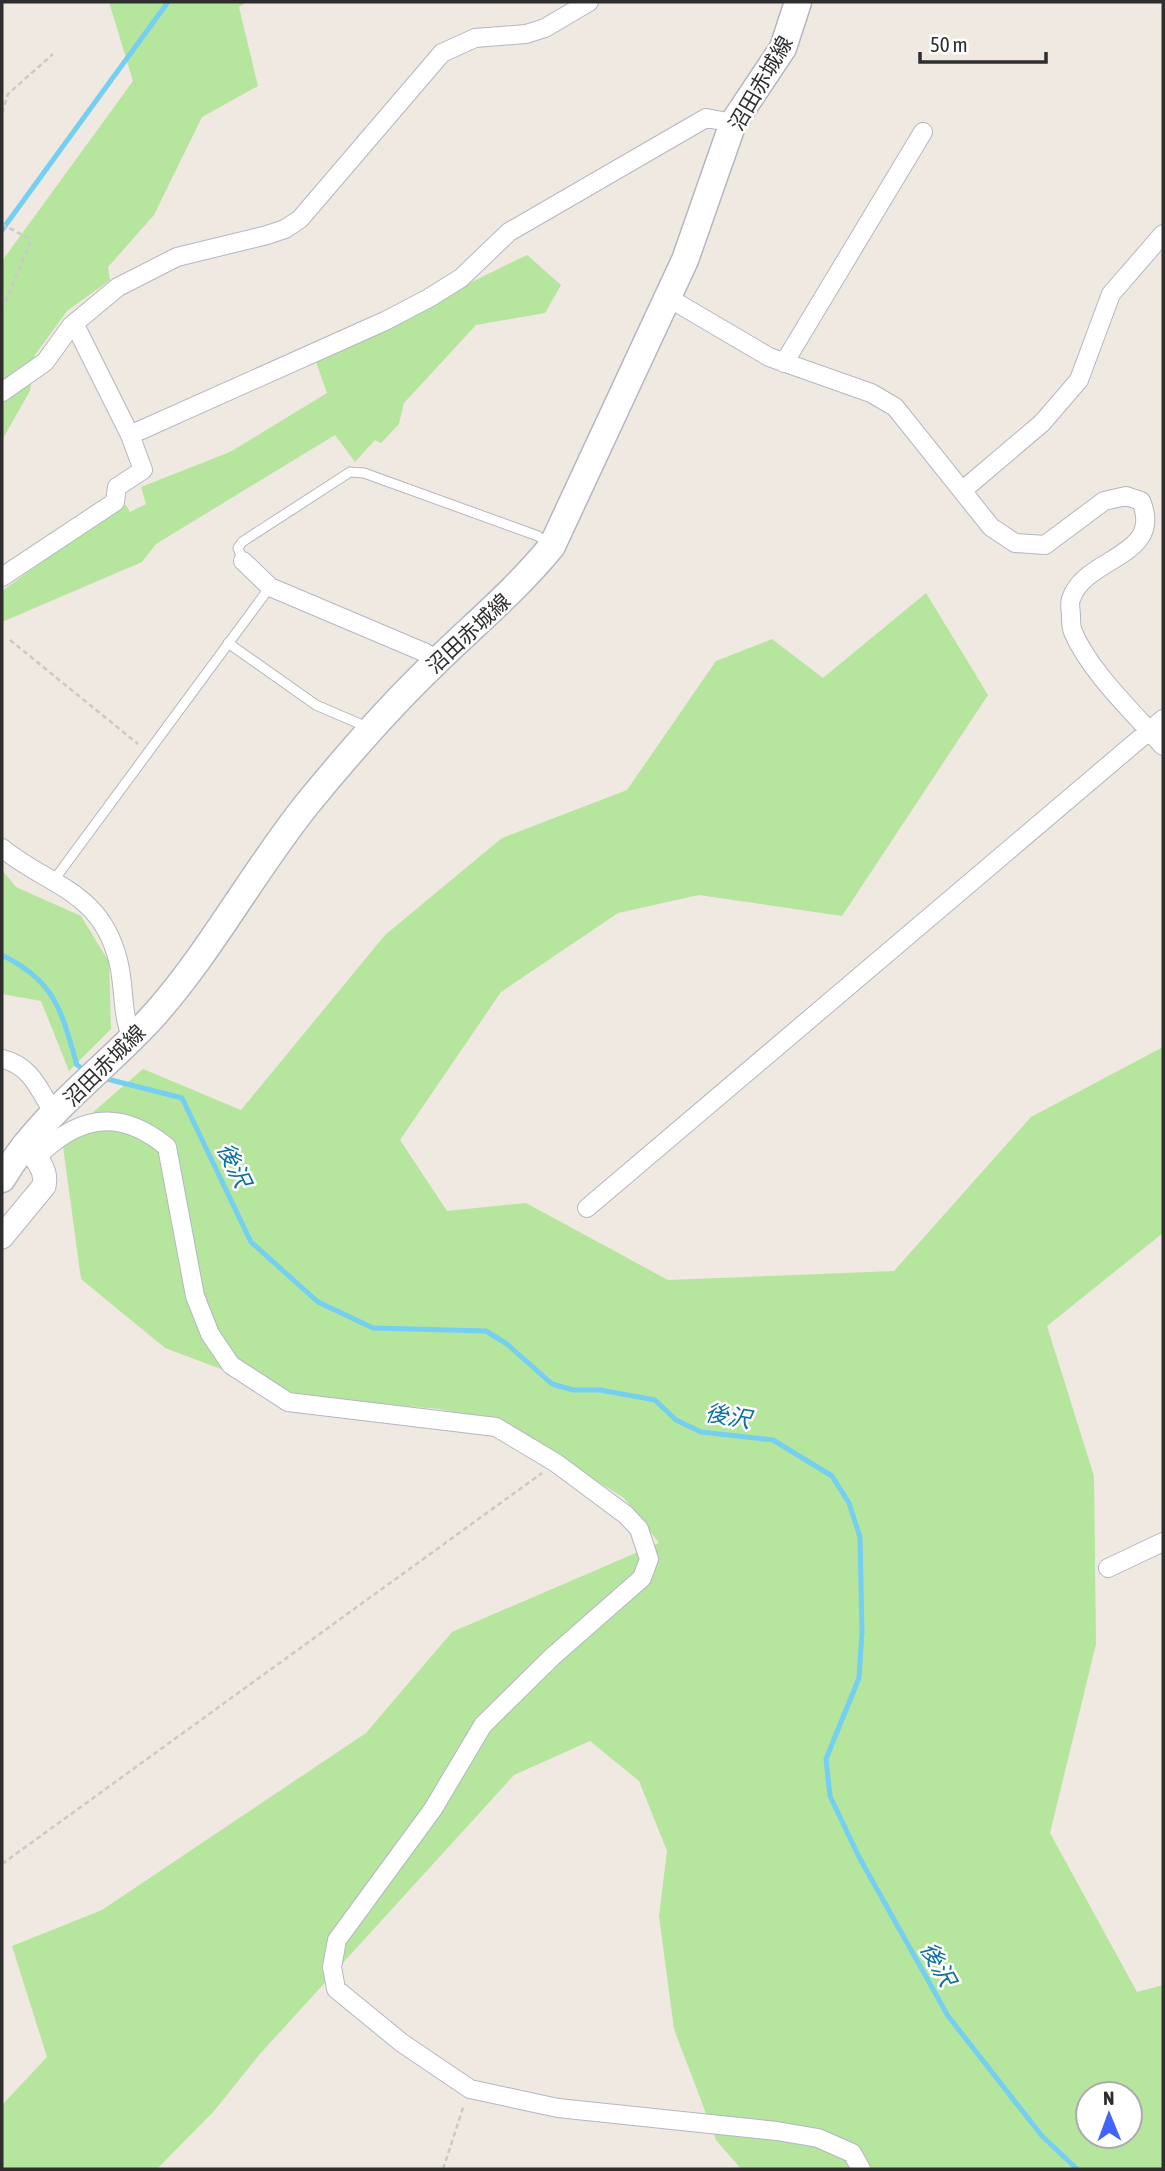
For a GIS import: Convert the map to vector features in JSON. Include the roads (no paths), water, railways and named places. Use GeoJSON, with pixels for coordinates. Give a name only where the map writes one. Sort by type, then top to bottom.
{"type":"FeatureCollection","features":[{"type":"Feature","properties":{"kind":"main road","name":"沼田赤城線"},"geometry":{"type":"LineString","coordinates":[[2,1179],[30,1152],[63,1106],[112,1060],[158,1010],[307,805],[372,730],[436,662],[504,599],[552,546],[697,229],[733,123],[783,48],[798,2]]}},
{"type":"Feature","properties":{"kind":"street"},"geometry":{"type":"LineString","coordinates":[[2,392],[45,362],[71,326],[118,287],[177,257],[285,229],[300,219],[442,52],[475,38],[526,34],[545,28],[589,2]]}},
{"type":"Feature","properties":{"kind":"street"},"geometry":{"type":"LineString","coordinates":[[130,435],[385,321],[429,298],[461,278],[509,232],[706,118],[733,123]]}},
{"type":"Feature","properties":{"kind":"street"},"geometry":{"type":"LineString","coordinates":[[784,363],[923,132]]}},
{"type":"Feature","properties":{"kind":"street"},"geometry":{"type":"LineString","coordinates":[[963,491],[1042,423],[1079,380],[1111,294],[1163,234]]}},
{"type":"Feature","properties":{"kind":"street"},"geometry":{"type":"LineString","coordinates":[[667,297],[784,363],[871,393],[895,407],[991,527],[1015,543],[1045,545],[1062,535],[1104,501],[1125,496],[1141,501],[1148,515],[1145,534],[1139,543],[1086,580],[1071,599],[1071,629],[1087,657],[1156,724],[1163,746]]}},
{"type":"Feature","properties":{"kind":"street"},"geometry":{"type":"LineString","coordinates":[[2,577],[115,502],[117,487],[143,470],[130,435],[78,331],[71,326]]}},
{"type":"Feature","properties":{"kind":"street"},"geometry":{"type":"LineString","coordinates":[[243,561],[270,587],[426,653],[436,662]]}},
{"type":"Feature","properties":{"kind":"street"},"geometry":{"type":"LineString","coordinates":[[587,1208],[1156,724]]}},
{"type":"Feature","properties":{"kind":"street"},"geometry":{"type":"LineString","coordinates":[[2,848],[20,863],[54,880],[91,905],[108,930],[120,968],[127,1026],[132,1038]]}},
{"type":"Feature","properties":{"kind":"street"},"geometry":{"type":"LineString","coordinates":[[2,1059],[23,1066],[63,1106]]}},
{"type":"Feature","properties":{"kind":"street"},"geometry":{"type":"LineString","coordinates":[[2,1237],[44,1186],[44,1172],[30,1152],[66,1131],[92,1121],[120,1123],[151,1134],[167,1147],[190,1273],[210,1334],[231,1365],[288,1402],[467,1421],[496,1427],[555,1463],[626,1515],[639,1529],[649,1559],[642,1578],[552,1657],[483,1725],[433,1809],[337,1940],[332,1967],[337,1989],[402,2043],[470,2089],[558,2108],[777,2131],[818,2138],[852,2153],[861,2169]]}},
{"type":"Feature","properties":{"kind":"street"},"geometry":{"type":"LineString","coordinates":[[1108,1568],[1161,1549]]}},
{"type":"Feature","properties":{"kind":"lane"},"geometry":{"type":"LineString","coordinates":[[243,561],[238,548],[242,542],[350,472],[364,473],[538,536],[552,546]]}},
{"type":"Feature","properties":{"kind":"lane"},"geometry":{"type":"LineString","coordinates":[[54,880],[270,587]]}},
{"type":"Feature","properties":{"kind":"lane"},"geometry":{"type":"LineString","coordinates":[[228,643],[316,705],[372,730]]}},
{"type":"Feature","properties":{"kind":"waterway"},"geometry":{"type":"LineString","coordinates":[[2,230],[168,2]]}},
{"type":"Feature","properties":{"kind":"waterway","name":"後沢"},"geometry":{"type":"LineString","coordinates":[[2,955],[20,965],[45,987],[60,1013],[77,1065],[88,1072]]}},
{"type":"Feature","properties":{"kind":"waterway","name":"後沢"},"geometry":{"type":"LineString","coordinates":[[103,1078],[182,1098],[251,1242],[318,1302],[373,1328],[486,1331],[507,1344],[552,1384],[573,1390],[600,1390],[655,1400],[676,1420],[701,1432],[773,1440],[832,1476],[849,1503],[860,1537],[862,1632],[859,1678],[826,1759],[830,1796],[859,1857],[948,2016],[1042,2136],[1077,2169]]}}]}
